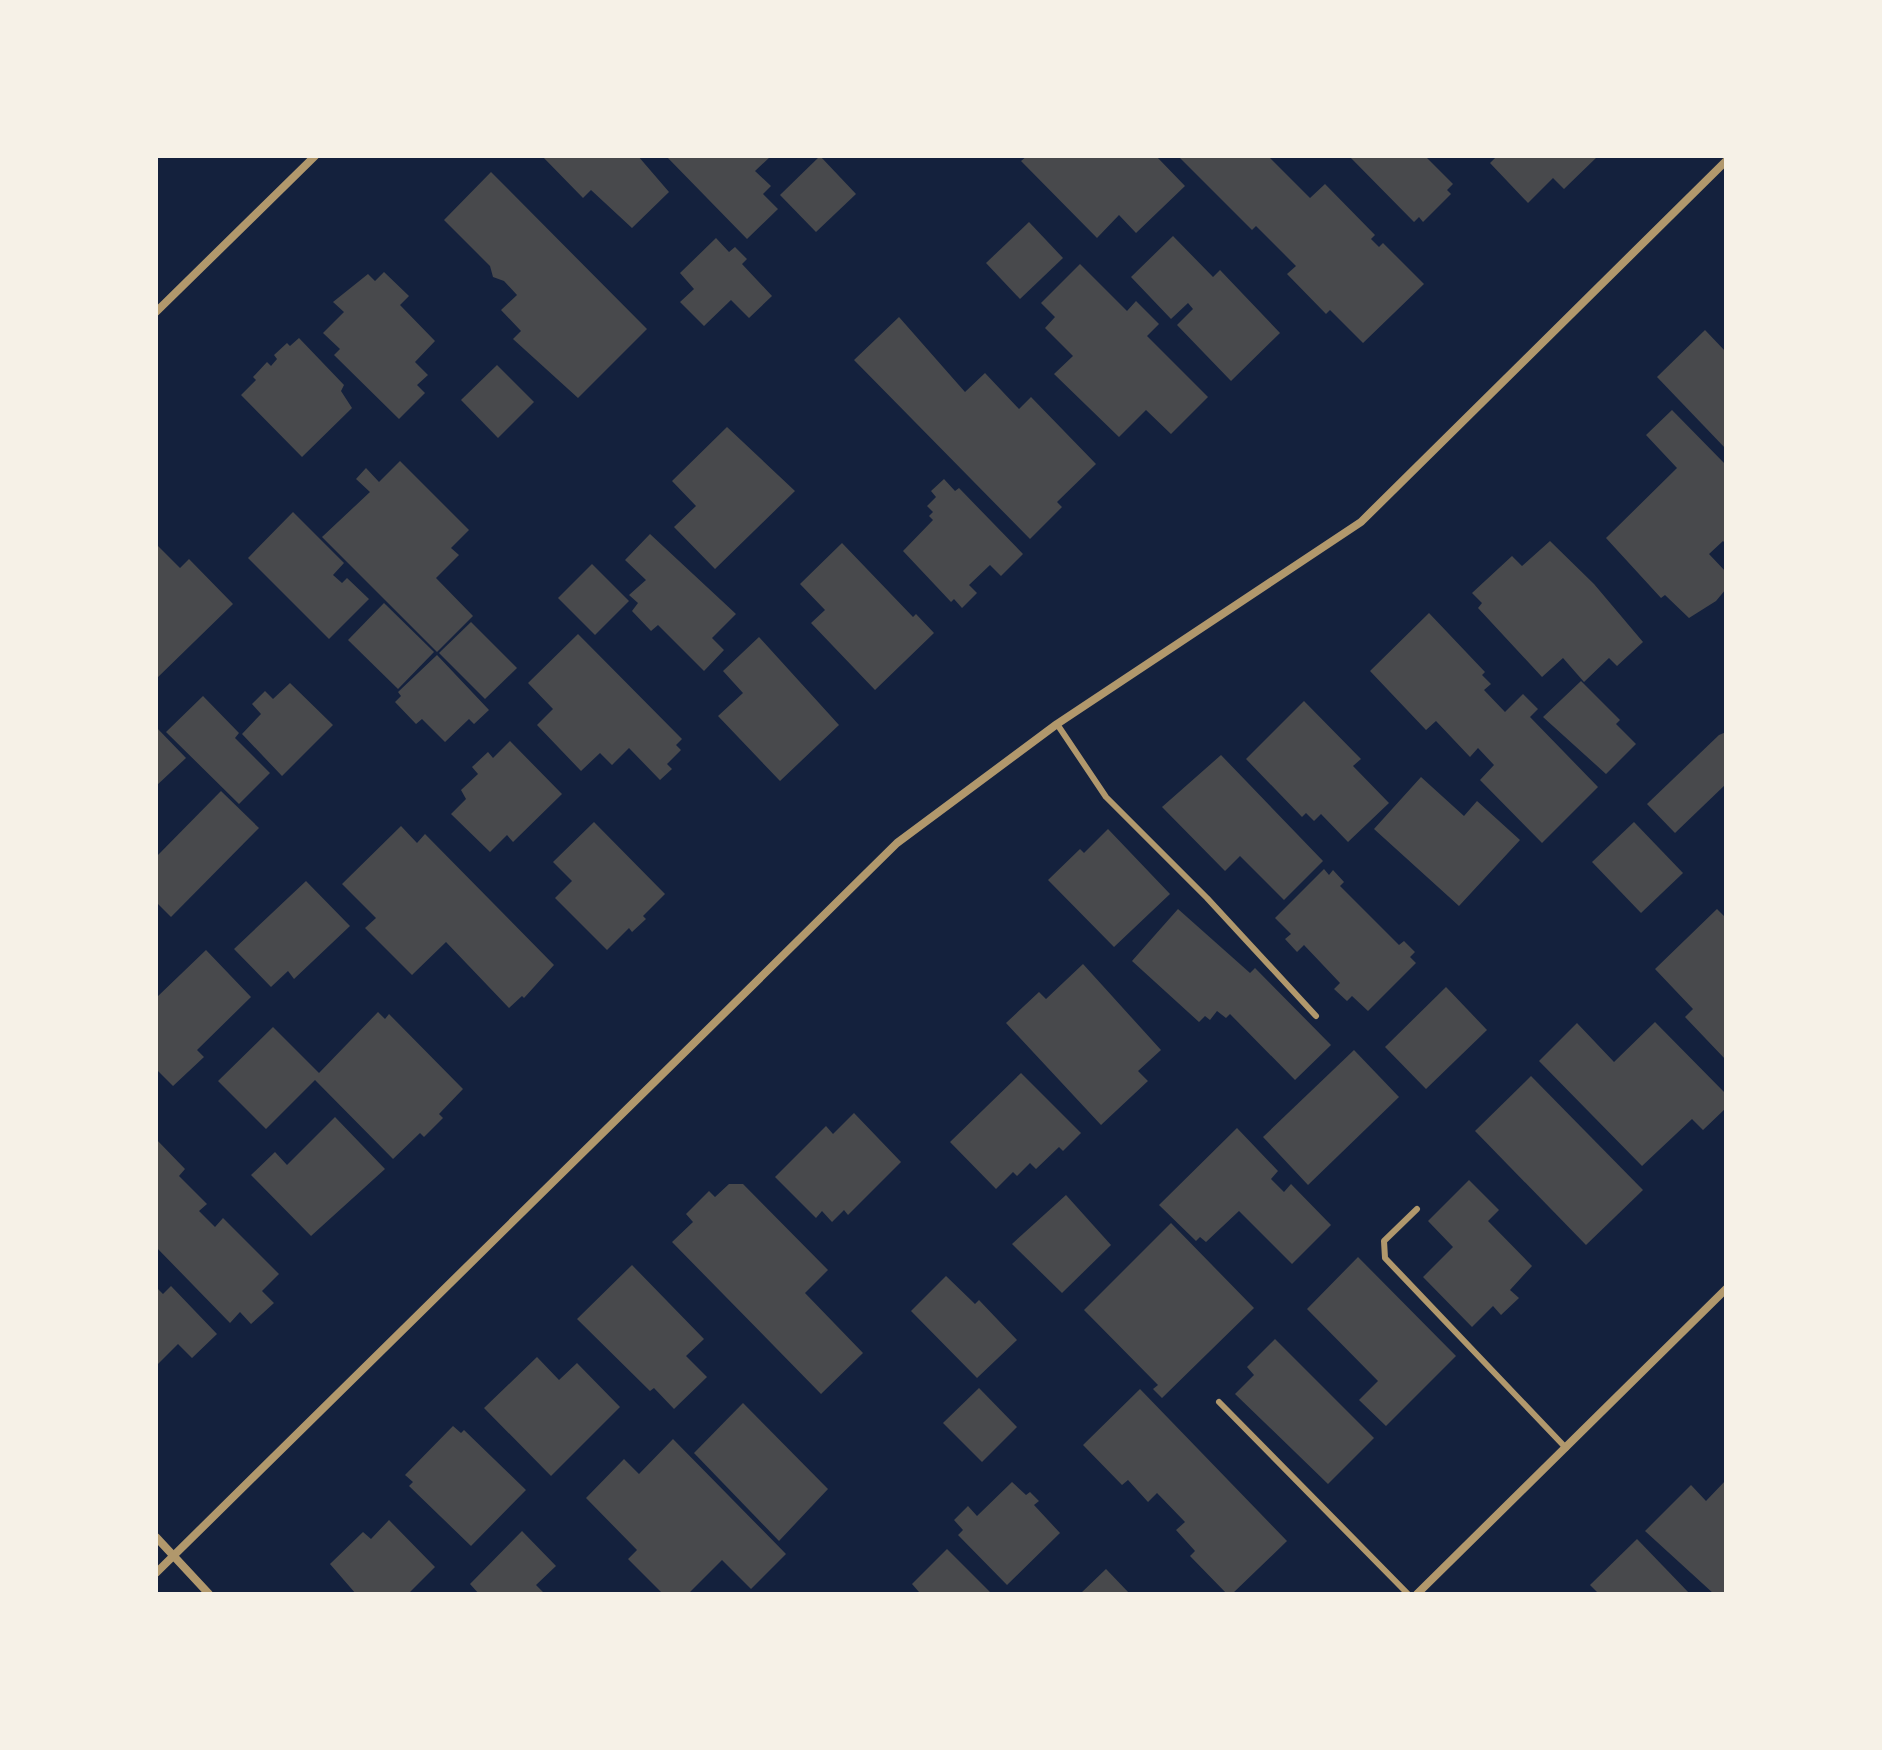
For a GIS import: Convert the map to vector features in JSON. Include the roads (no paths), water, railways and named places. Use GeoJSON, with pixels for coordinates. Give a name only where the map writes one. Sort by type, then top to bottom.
{"type":"FeatureCollection","features":[{"type":"Feature","properties":{"kind":"street"},"geometry":{"type":"LineString","coordinates":[[156,312],[315,156]]}},
{"type":"Feature","properties":{"kind":"street"},"geometry":{"type":"LineString","coordinates":[[156,1573],[897,843],[1057,724],[1361,522],[1726,161]]}},
{"type":"Feature","properties":{"kind":"street"},"geometry":{"type":"LineString","coordinates":[[1417,1594],[1726,1289]]}},
{"type":"Feature","properties":{"kind":"street"},"geometry":{"type":"LineString","coordinates":[[156,1537],[209,1594]]}},
{"type":"Feature","properties":{"kind":"lane"},"geometry":{"type":"LineString","coordinates":[[1057,724],[1106,797],[1207,898],[1316,1016]]}},
{"type":"Feature","properties":{"kind":"lane"},"geometry":{"type":"LineString","coordinates":[[1417,1209],[1384,1241],[1385,1258],[1566,1448]]}},
{"type":"Feature","properties":{"kind":"lane"},"geometry":{"type":"LineString","coordinates":[[1219,1402],[1408,1594]]}}]}
